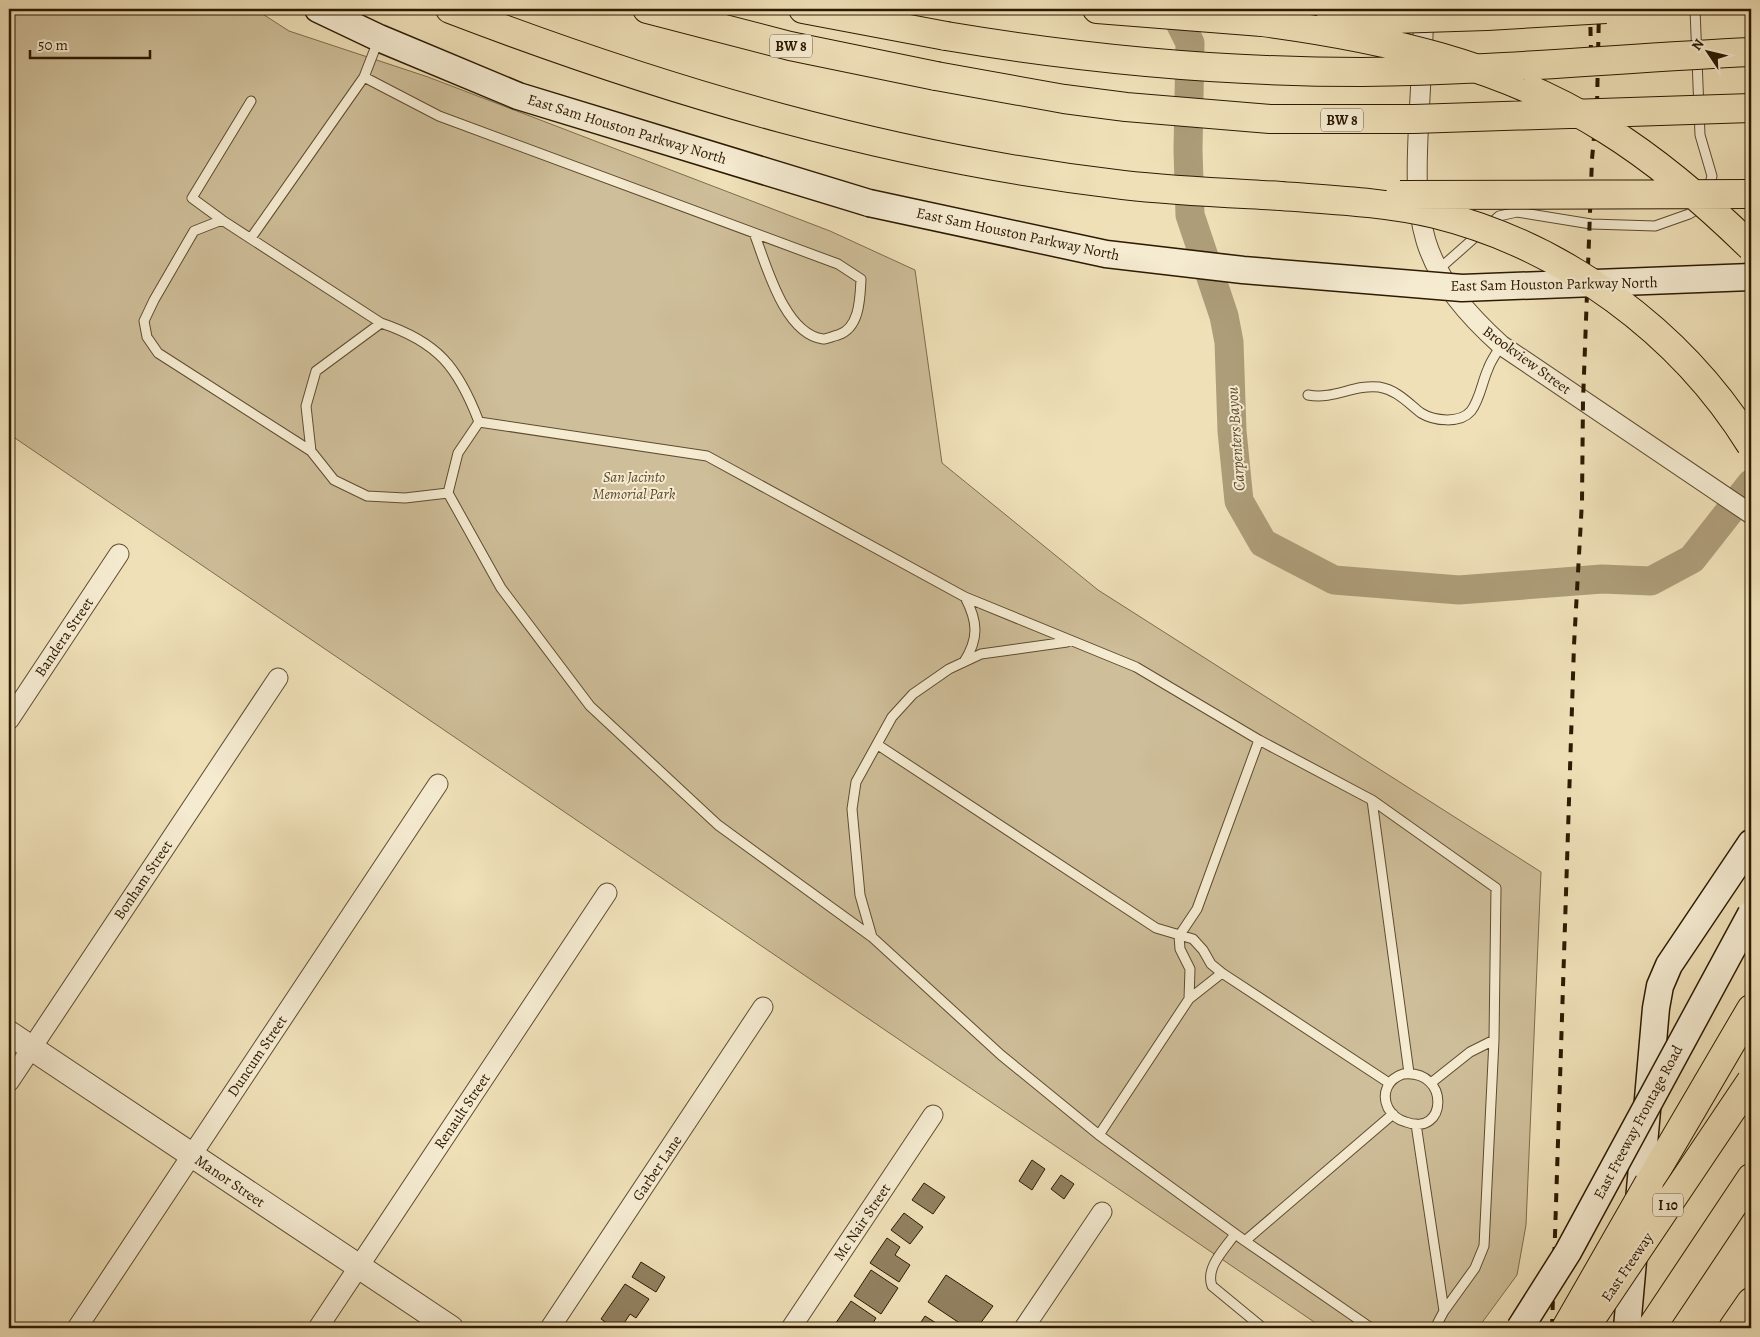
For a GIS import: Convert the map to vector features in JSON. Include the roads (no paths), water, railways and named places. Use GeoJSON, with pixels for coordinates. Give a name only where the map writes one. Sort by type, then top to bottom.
{"type":"FeatureCollection","features":[{"type":"Feature","properties":{"kind":"highway"},"geometry":{"type":"LineString","coordinates":[[450,9],[575,56],[686,91],[812,126],[923,152],[1120,184],[1180,191],[1281,196],[1388,206],[1433,214],[1499,234],[1551,258],[1616,300],[1671,346],[1711,388],[1751,445]]}},
{"type":"Feature","properties":{"kind":"highway","name":"BW 8"},"geometry":{"type":"LineString","coordinates":[[647,9],[790,46],[1054,98],[1126,108],[1270,119],[1414,119],[1751,108]]}},
{"type":"Feature","properties":{"kind":"highway"},"geometry":{"type":"LineString","coordinates":[[803,9],[946,36],[1134,62],[1279,70],[1362,72],[1472,68],[1751,52]]}},
{"type":"Feature","properties":{"kind":"highway"},"geometry":{"type":"LineString","coordinates":[[1097,9],[1262,22],[1337,34],[1404,48],[1475,67],[1532,90],[1577,113],[1633,147],[1716,213],[1751,247]]}},
{"type":"Feature","properties":{"kind":"highway"},"geometry":{"type":"LineString","coordinates":[[1262,22],[1487,16],[1606,9]]}},
{"type":"Feature","properties":{"kind":"highway"},"geometry":{"type":"LineString","coordinates":[[1281,196],[1751,194]]}},
{"type":"Feature","properties":{"kind":"highway"},"geometry":{"type":"LineString","coordinates":[[1700,1094],[1751,994]]}},
{"type":"Feature","properties":{"kind":"highway"},"geometry":{"type":"LineString","coordinates":[[1566,1328],[1751,1009]]}},
{"type":"Feature","properties":{"kind":"highway","name":"East Freeway"},"geometry":{"type":"LineString","coordinates":[[1585,1328],[1751,1081]]}},
{"type":"Feature","properties":{"kind":"highway"},"geometry":{"type":"LineString","coordinates":[[1651,1328],[1751,1178]]}},
{"type":"Feature","properties":{"kind":"highway"},"geometry":{"type":"LineString","coordinates":[[1733,1328],[1751,1302]]}},
{"type":"Feature","properties":{"kind":"main road","name":"East Sam Houston Parkway North"},"geometry":{"type":"LineString","coordinates":[[318,9],[379,38],[518,96],[869,203],[1106,254],[1243,270],[1462,288],[1522,288],[1751,277]]}},
{"type":"Feature","properties":{"kind":"main road"},"geometry":{"type":"LineString","coordinates":[[1627,1328],[1656,1008],[1660,986],[1670,965],[1751,843]]}},
{"type":"Feature","properties":{"kind":"main road","name":"East Freeway Frontage Road"},"geometry":{"type":"LineString","coordinates":[[1520,1328],[1568,1252],[1751,914]]}},
{"type":"Feature","properties":{"kind":"street","name":"Brookview Street"},"geometry":{"type":"LineString","coordinates":[[1424,9],[1418,149],[1418,201],[1426,241],[1438,270],[1449,289],[1475,322],[1501,345],[1751,514]]}},
{"type":"Feature","properties":{"kind":"street","name":"Bandera Street"},"geometry":{"type":"LineString","coordinates":[[9,720],[119,554]]}},
{"type":"Feature","properties":{"kind":"street","name":"Bonham Street"},"geometry":{"type":"LineString","coordinates":[[9,1082],[278,678]]}},
{"type":"Feature","properties":{"kind":"street","name":"Duncum Street"},"geometry":{"type":"LineString","coordinates":[[77,1328],[438,784]]}},
{"type":"Feature","properties":{"kind":"street","name":"Renault Street"},"geometry":{"type":"LineString","coordinates":[[318,1328],[607,893]]}},
{"type":"Feature","properties":{"kind":"street","name":"Garber Lane"},"geometry":{"type":"LineString","coordinates":[[550,1328],[763,1007]]}},
{"type":"Feature","properties":{"kind":"street","name":"Manor Street"},"geometry":{"type":"LineString","coordinates":[[9,1033],[452,1328]]}},
{"type":"Feature","properties":{"kind":"street","name":"Mc Nair Street"},"geometry":{"type":"LineString","coordinates":[[791,1328],[933,1115]]}},
{"type":"Feature","properties":{"kind":"street"},"geometry":{"type":"LineString","coordinates":[[1024,1328],[1102,1212]]}},
{"type":"Feature","properties":{"kind":"lane"},"geometry":{"type":"LineString","coordinates":[[1438,270],[1499,216],[1517,212],[1590,224],[1655,226],[1689,214],[1704,205],[1712,176],[1700,135],[1695,9]]}},
{"type":"Feature","properties":{"kind":"lane"},"geometry":{"type":"LineString","coordinates":[[251,238],[364,77],[379,38]]}},
{"type":"Feature","properties":{"kind":"lane"},"geometry":{"type":"LineString","coordinates":[[364,77],[439,116],[838,264],[861,279],[858,314],[843,333],[824,339],[805,332],[791,317],[775,289],[754,233]]}},
{"type":"Feature","properties":{"kind":"lane"},"geometry":{"type":"LineString","coordinates":[[251,101],[192,198],[222,220],[381,323],[406,331],[443,356],[466,388],[479,422]]}},
{"type":"Feature","properties":{"kind":"lane"},"geometry":{"type":"LineString","coordinates":[[222,220],[194,231],[154,300],[144,321],[147,337],[158,353],[311,451],[334,480],[367,496],[405,498],[448,493]]}},
{"type":"Feature","properties":{"kind":"lane"},"geometry":{"type":"LineString","coordinates":[[311,451],[306,406],[316,371],[381,323]]}},
{"type":"Feature","properties":{"kind":"lane"},"geometry":{"type":"LineString","coordinates":[[1308,395],[1325,397],[1360,388],[1378,387],[1399,394],[1430,418],[1438,420],[1462,418],[1470,412],[1476,402],[1488,367],[1501,345]]}},
{"type":"Feature","properties":{"kind":"lane"},"geometry":{"type":"LineString","coordinates":[[479,422],[458,453],[448,493],[501,588],[590,706],[718,825],[872,938],[1001,1055],[1099,1135],[1235,1234],[1371,1328]]}},
{"type":"Feature","properties":{"kind":"lane"},"geometry":{"type":"LineString","coordinates":[[479,422],[707,456],[965,597],[1136,667],[1260,740],[1372,800],[1496,888],[1494,1040],[1484,1246],[1475,1268],[1444,1311],[1435,1328]]}},
{"type":"Feature","properties":{"kind":"lane"},"geometry":{"type":"LineString","coordinates":[[964,662],[973,647],[976,630],[973,613],[965,597]]}},
{"type":"Feature","properties":{"kind":"lane"},"geometry":{"type":"LineString","coordinates":[[872,938],[860,895],[852,809],[856,782],[892,717],[913,694],[949,669],[981,654],[1070,641]]}},
{"type":"Feature","properties":{"kind":"lane"},"geometry":{"type":"LineString","coordinates":[[1188,999],[1190,969],[1180,949],[1179,936],[1197,909],[1260,740]]}},
{"type":"Feature","properties":{"kind":"lane"},"geometry":{"type":"LineString","coordinates":[[878,745],[1156,928],[1193,939],[1203,950],[1211,964],[1222,973],[1389,1082]]}},
{"type":"Feature","properties":{"kind":"lane"},"geometry":{"type":"LineString","coordinates":[[1372,800],[1409,1073]]}},
{"type":"Feature","properties":{"kind":"lane"},"geometry":{"type":"LineString","coordinates":[[1099,1135],[1188,999],[1222,973]]}},
{"type":"Feature","properties":{"kind":"lane"},"geometry":{"type":"LineString","coordinates":[[1431,1083],[1470,1052],[1494,1040]]}},
{"type":"Feature","properties":{"kind":"lane"},"geometry":{"type":"LineString","coordinates":[[1409,1073],[1421,1076],[1431,1083],[1438,1096],[1437,1110],[1429,1120],[1416,1124],[1404,1122],[1393,1114],[1386,1102],[1385,1095],[1389,1082],[1398,1076],[1409,1073]]}},
{"type":"Feature","properties":{"kind":"lane"},"geometry":{"type":"LineString","coordinates":[[1245,1241],[1393,1114]]}},
{"type":"Feature","properties":{"kind":"lane"},"geometry":{"type":"LineString","coordinates":[[1416,1124],[1444,1311]]}},
{"type":"Feature","properties":{"kind":"lane"},"geometry":{"type":"LineString","coordinates":[[1235,1234],[1212,1267],[1209,1278],[1212,1286],[1263,1328]]}},
{"type":"Feature","properties":{"kind":"waterway","name":"Carpenters Bayou"},"geometry":{"type":"LineString","coordinates":[[1173,9],[1190,43],[1188,150],[1190,215],[1224,316],[1229,342],[1232,431],[1239,501],[1263,543],[1334,580],[1459,590],[1602,579],[1651,581],[1692,559],[1751,484]]}},
{"type":"Feature","properties":{"kind":"railway"},"geometry":{"type":"LineString","coordinates":[[1590,9],[1591,51]]}},
{"type":"Feature","properties":{"kind":"railway"},"geometry":{"type":"LineString","coordinates":[[1552,1328],[1574,645],[1582,501],[1583,401],[1592,159],[1597,105],[1599,9]]}},
{"type":"Feature","properties":{"kind":"park label","name":"San Jacinto Memorial Park"},"geometry":{"type":"Point","coordinates":[634,486]}}]}
